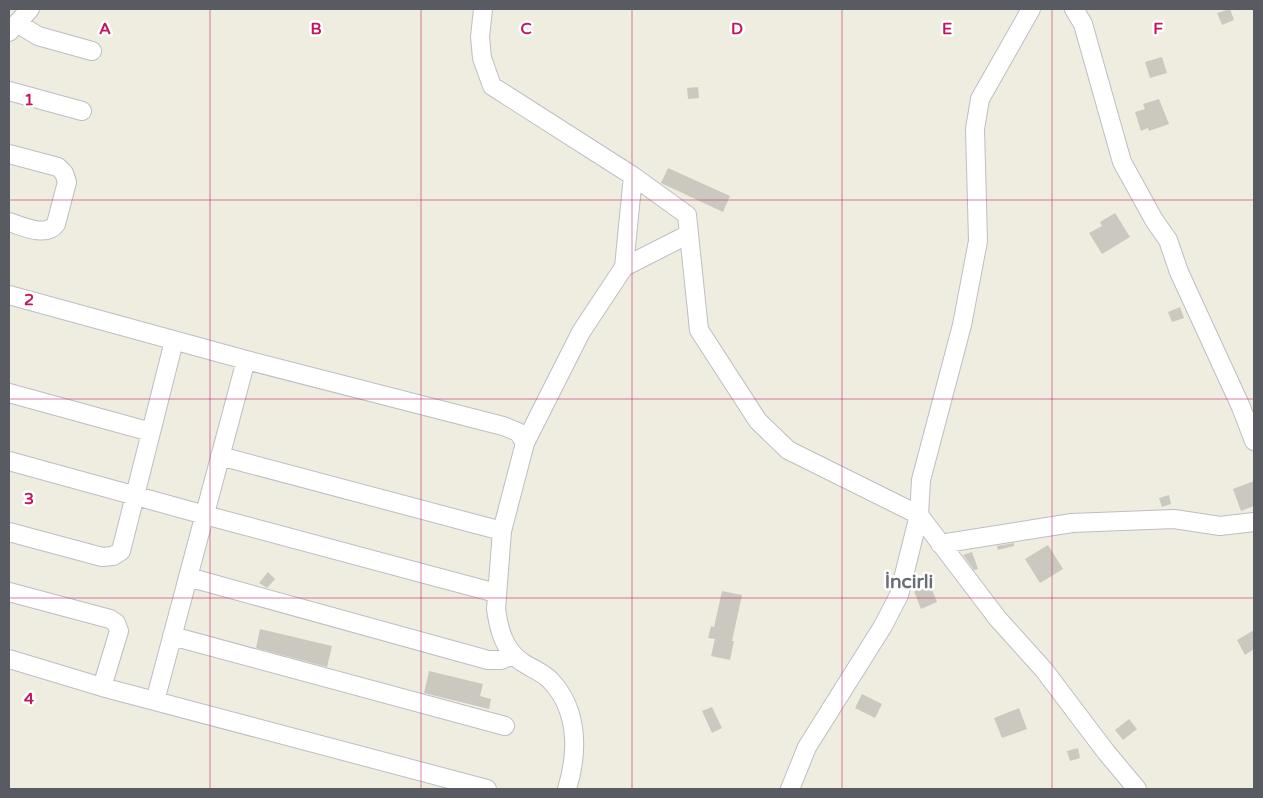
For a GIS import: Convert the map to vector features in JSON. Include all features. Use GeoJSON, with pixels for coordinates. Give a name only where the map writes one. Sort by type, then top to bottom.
{"type":"FeatureCollection","features":[{"type":"Feature","properties":{"kind":"street"},"geometry":{"type":"LineString","coordinates":[[30,9],[13,27],[92,51]]}},
{"type":"Feature","properties":{"kind":"street"},"geometry":{"type":"LineString","coordinates":[[483,9],[480,37],[482,58],[492,86],[633,176],[687,215],[699,330],[758,421],[788,450],[919,515],[998,619],[1044,670],[1106,752],[1137,789]]}},
{"type":"Feature","properties":{"kind":"street"},"geometry":{"type":"LineString","coordinates":[[790,789],[807,747],[883,626],[899,595],[919,515],[921,480],[962,325],[978,240],[975,130],[980,99],[1031,9]]}},
{"type":"Feature","properties":{"kind":"street"},"geometry":{"type":"LineString","coordinates":[[1074,9],[1083,24],[1122,162],[1154,220],[1168,240],[1179,272],[1241,407],[1254,441]]}},
{"type":"Feature","properties":{"kind":"street"},"geometry":{"type":"LineString","coordinates":[[9,92],[82,111]]}},
{"type":"Feature","properties":{"kind":"street"},"geometry":{"type":"LineString","coordinates":[[9,154],[58,167],[64,173],[67,182],[56,224],[51,229],[42,231],[9,222]]}},
{"type":"Feature","properties":{"kind":"street"},"geometry":{"type":"LineString","coordinates":[[567,789],[574,762],[575,746],[574,733],[566,706],[560,693],[551,681],[541,672],[523,663],[513,655],[506,646],[498,622],[496,593],[502,531],[525,443],[581,332],[624,266],[633,176]]}},
{"type":"Feature","properties":{"kind":"street"},"geometry":{"type":"LineString","coordinates":[[624,266],[689,234]]}},
{"type":"Feature","properties":{"kind":"street"},"geometry":{"type":"LineString","coordinates":[[9,295],[174,341],[511,428],[518,432],[525,443]]}},
{"type":"Feature","properties":{"kind":"street"},"geometry":{"type":"LineString","coordinates":[[9,532],[102,557],[113,556],[121,550],[174,341]]}},
{"type":"Feature","properties":{"kind":"street"},"geometry":{"type":"LineString","coordinates":[[155,701],[246,360]]}},
{"type":"Feature","properties":{"kind":"street"},"geometry":{"type":"LineString","coordinates":[[9,393],[151,432]]}},
{"type":"Feature","properties":{"kind":"street"},"geometry":{"type":"LineString","coordinates":[[220,456],[502,531]]}},
{"type":"Feature","properties":{"kind":"street"},"geometry":{"type":"LineString","coordinates":[[9,461],[496,593]]}},
{"type":"Feature","properties":{"kind":"street"},"geometry":{"type":"LineString","coordinates":[[940,544],[1072,523],[1174,520],[1220,526],[1254,522]]}},
{"type":"Feature","properties":{"kind":"street"},"geometry":{"type":"LineString","coordinates":[[188,577],[488,660],[502,660],[513,655]]}},
{"type":"Feature","properties":{"kind":"street"},"geometry":{"type":"LineString","coordinates":[[9,592],[110,619],[116,623],[119,631],[102,687]]}},
{"type":"Feature","properties":{"kind":"street"},"geometry":{"type":"LineString","coordinates":[[172,636],[505,726]]}},
{"type":"Feature","properties":{"kind":"street"},"geometry":{"type":"LineString","coordinates":[[9,659],[102,687],[486,789]]}},
{"type":"Feature","properties":{"kind":"building"},"geometry":{"type":"Polygon","coordinates":[[[1230,9],[1234,20],[1222,25],[1217,13],[1230,9]]]}},
{"type":"Feature","properties":{"kind":"building"},"geometry":{"type":"Polygon","coordinates":[[[1162,57],[1167,73],[1150,78],[1145,62],[1162,57]]]}},
{"type":"Feature","properties":{"kind":"building"},"geometry":{"type":"Polygon","coordinates":[[[698,87],[699,98],[688,99],[687,88],[698,87]]]}},
{"type":"Feature","properties":{"kind":"building"},"geometry":{"type":"Polygon","coordinates":[[[1159,99],[1169,124],[1149,131],[1148,128],[1141,131],[1135,112],[1145,109],[1143,104],[1159,99]]]}},
{"type":"Feature","properties":{"kind":"building"},"geometry":{"type":"Polygon","coordinates":[[[668,168],[730,196],[723,212],[661,183],[668,168]]]}},
{"type":"Feature","properties":{"kind":"building"},"geometry":{"type":"Polygon","coordinates":[[[1115,213],[1130,237],[1102,254],[1089,233],[1102,226],[1100,222],[1115,213]]]}},
{"type":"Feature","properties":{"kind":"building"},"geometry":{"type":"Polygon","coordinates":[[[1180,307],[1184,318],[1172,322],[1168,312],[1180,307]]]}},
{"type":"Feature","properties":{"kind":"building"},"geometry":{"type":"Polygon","coordinates":[[[1254,481],[1254,506],[1241,511],[1233,489],[1254,481]]]}},
{"type":"Feature","properties":{"kind":"building"},"geometry":{"type":"Polygon","coordinates":[[[1169,495],[1171,504],[1162,507],[1159,498],[1169,495]]]}},
{"type":"Feature","properties":{"kind":"building"},"geometry":{"type":"Polygon","coordinates":[[[1014,543],[1014,546],[998,550],[997,546],[1014,543]]]}},
{"type":"Feature","properties":{"kind":"building"},"geometry":{"type":"Polygon","coordinates":[[[1048,545],[1063,569],[1040,583],[1025,559],[1048,545]]]}},
{"type":"Feature","properties":{"kind":"building"},"geometry":{"type":"Polygon","coordinates":[[[972,552],[978,569],[974,570],[963,555],[972,552]]]}},
{"type":"Feature","properties":{"kind":"building"},"geometry":{"type":"Polygon","coordinates":[[[268,572],[275,579],[267,588],[259,583],[268,572]]]}},
{"type":"Feature","properties":{"kind":"building"},"geometry":{"type":"Polygon","coordinates":[[[930,585],[937,602],[921,609],[914,591],[930,585]]]}},
{"type":"Feature","properties":{"kind":"building"},"geometry":{"type":"Polygon","coordinates":[[[722,591],[742,595],[730,660],[711,656],[715,639],[708,638],[711,626],[714,627],[722,591]]]}},
{"type":"Feature","properties":{"kind":"building"},"geometry":{"type":"Polygon","coordinates":[[[260,629],[332,646],[327,667],[256,648],[260,629]]]}},
{"type":"Feature","properties":{"kind":"building"},"geometry":{"type":"Polygon","coordinates":[[[1254,630],[1254,649],[1245,655],[1237,640],[1254,630]]]}},
{"type":"Feature","properties":{"kind":"building"},"geometry":{"type":"Polygon","coordinates":[[[429,671],[483,684],[480,696],[491,699],[489,709],[424,693],[429,671]]]}},
{"type":"Feature","properties":{"kind":"building"},"geometry":{"type":"Polygon","coordinates":[[[862,694],[882,704],[875,718],[855,708],[862,694]]]}},
{"type":"Feature","properties":{"kind":"building"},"geometry":{"type":"Polygon","coordinates":[[[712,707],[722,728],[712,733],[702,711],[712,707]]]}},
{"type":"Feature","properties":{"kind":"building"},"geometry":{"type":"Polygon","coordinates":[[[1019,708],[1027,729],[1002,738],[994,718],[1019,708]]]}},
{"type":"Feature","properties":{"kind":"building"},"geometry":{"type":"Polygon","coordinates":[[[1129,719],[1137,729],[1123,740],[1115,730],[1129,719]]]}},
{"type":"Feature","properties":{"kind":"building"},"geometry":{"type":"Polygon","coordinates":[[[1078,748],[1080,758],[1070,761],[1067,751],[1078,748]]]}},
{"type":"Feature","properties":{"kind":"district","name":"İncirli"},"geometry":{"type":"Point","coordinates":[909,581]}}]}
